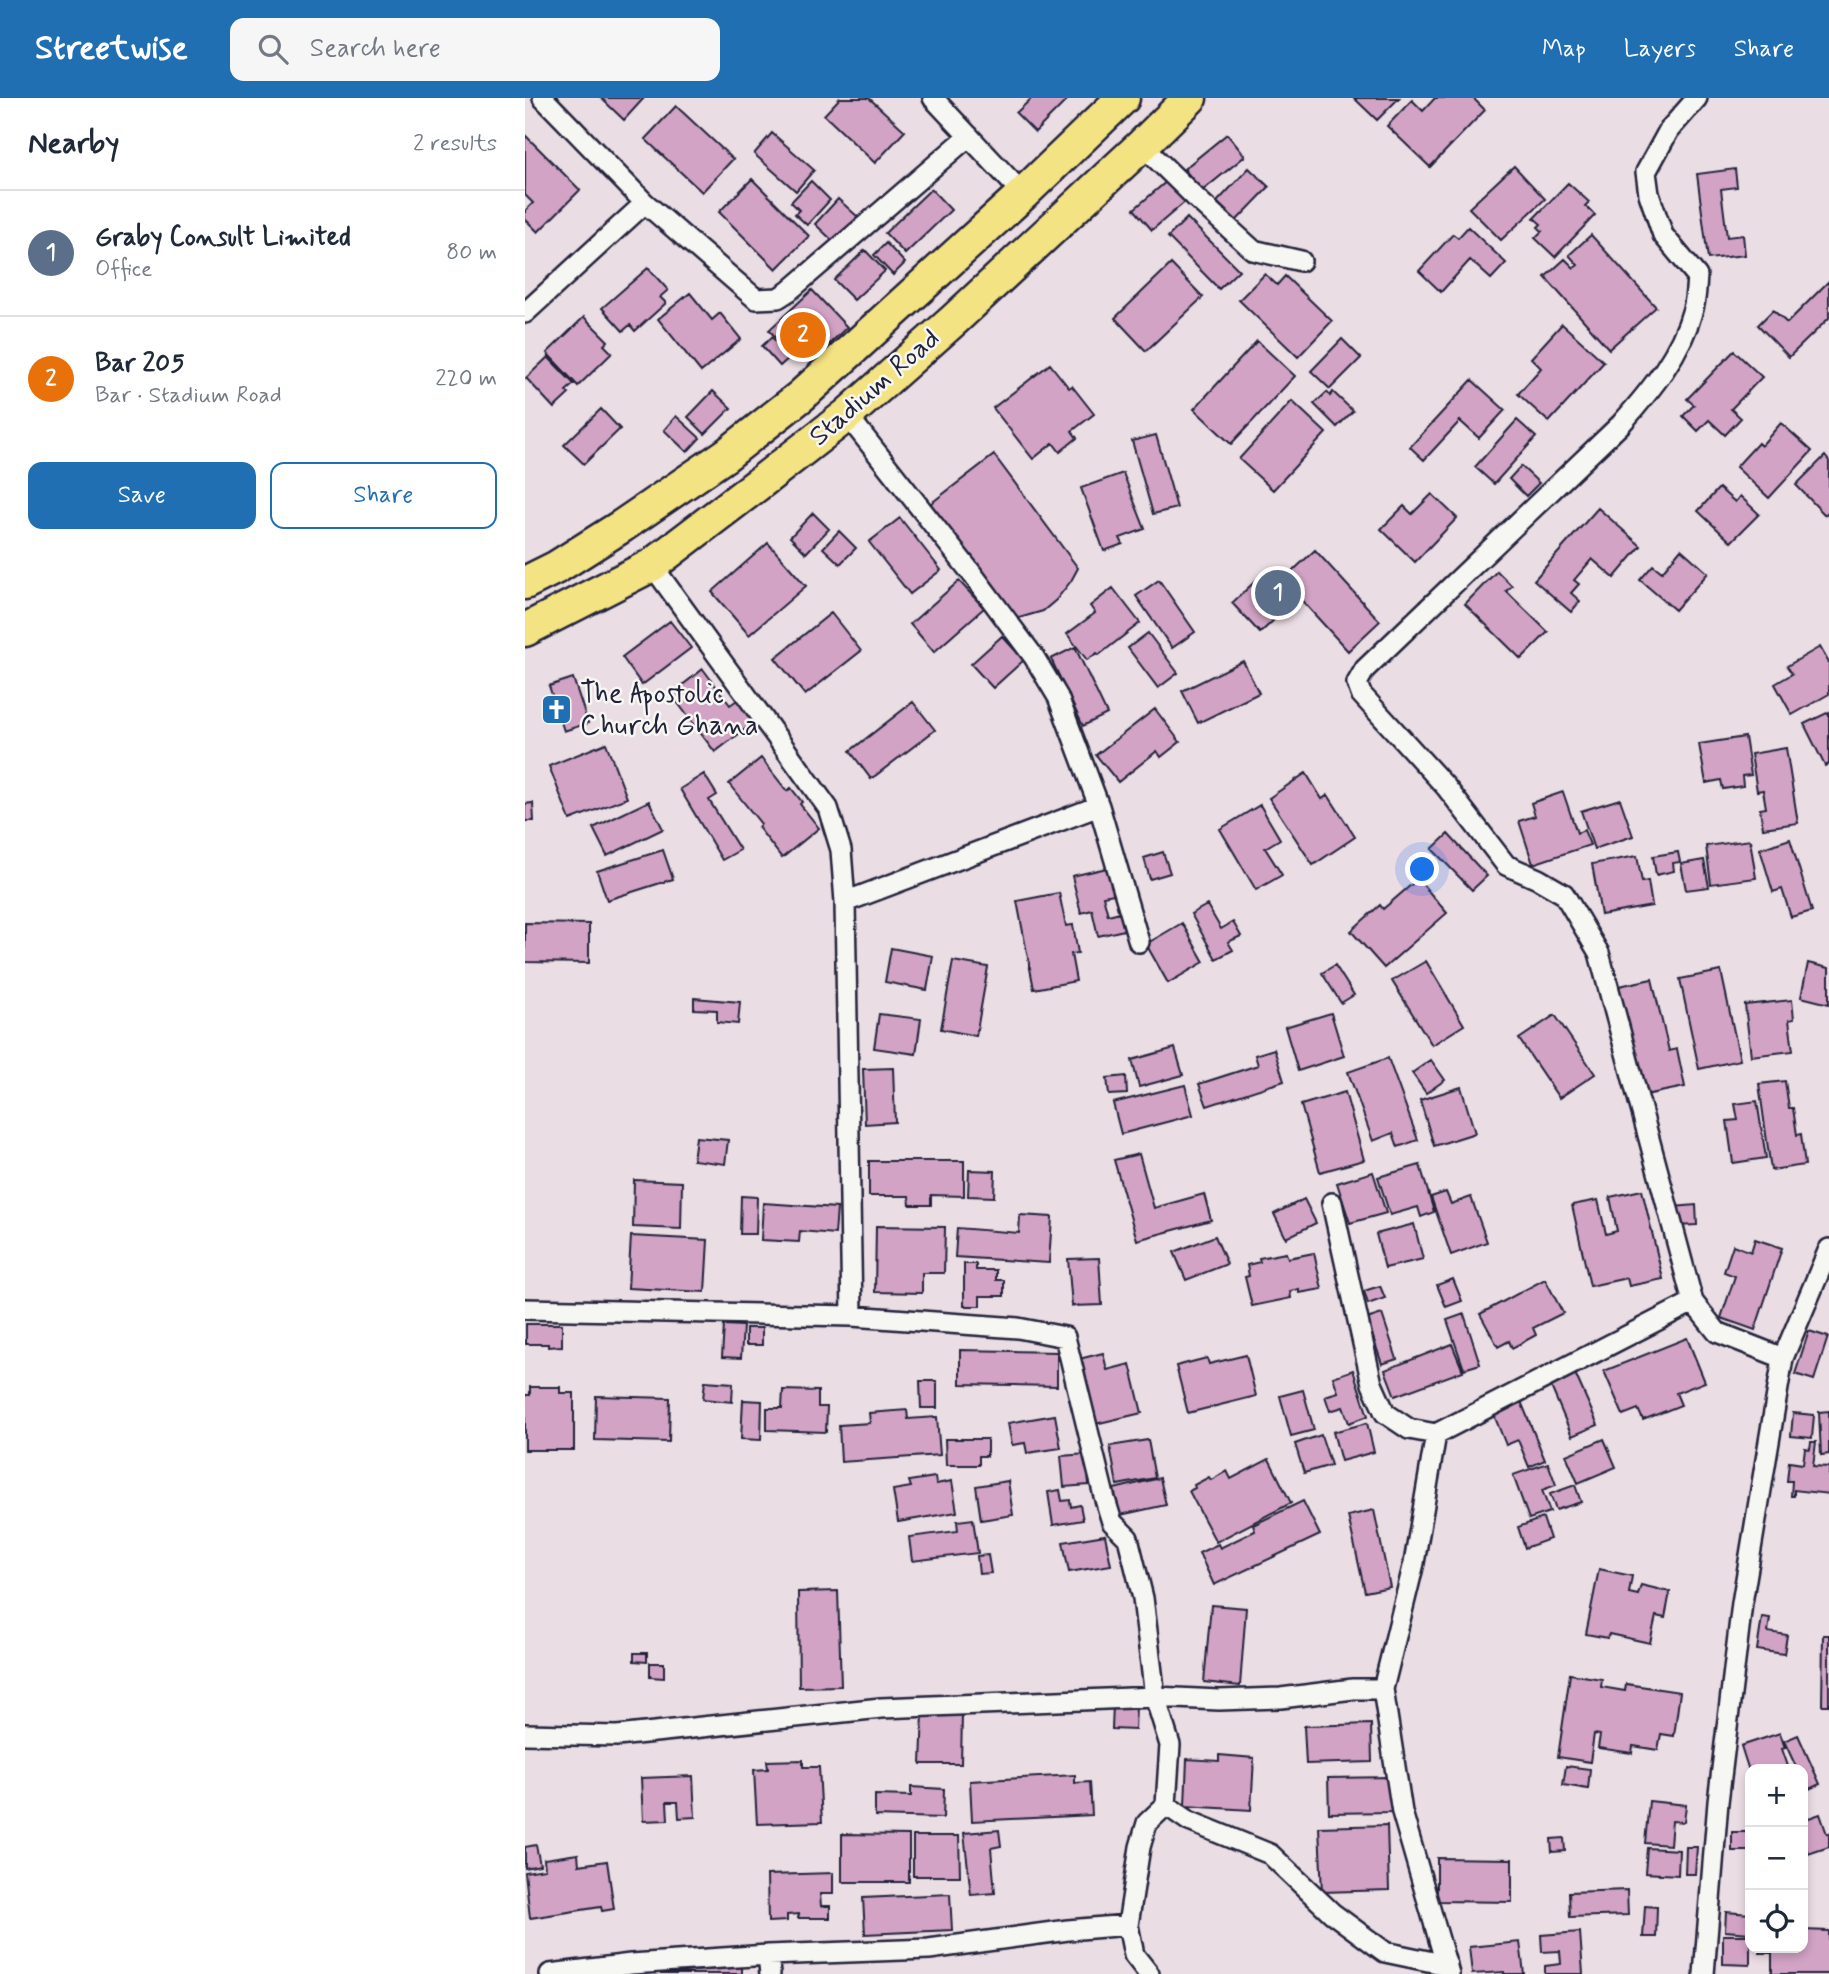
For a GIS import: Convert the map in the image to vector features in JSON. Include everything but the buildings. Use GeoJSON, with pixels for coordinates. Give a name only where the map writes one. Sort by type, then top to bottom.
{"type":"FeatureCollection","features":[{"type":"Feature","properties":{"kind":"main road","name":"Stadium Road"},"geometry":{"type":"LineString","coordinates":[[525,583],[557,567],[622,526],[726,455],[801,396],[1023,194],[1123,98]]}},
{"type":"Feature","properties":{"kind":"main road","name":"Stadium Road"},"geometry":{"type":"LineString","coordinates":[[525,630],[652,565],[847,415],[954,320],[1142,145],[1178,102]]}},
{"type":"Feature","properties":{"kind":"street"},"geometry":{"type":"LineString","coordinates":[[543,98],[645,203],[755,299],[778,298],[789,291],[969,136]]}},
{"type":"Feature","properties":{"kind":"street"},"geometry":{"type":"LineString","coordinates":[[933,98],[1023,194]]}},
{"type":"Feature","properties":{"kind":"street"},"geometry":{"type":"LineString","coordinates":[[1697,98],[1669,130],[1646,172],[1649,194],[1663,235],[1697,276],[1694,308],[1680,345],[1655,385],[1621,424],[1365,668],[1357,683],[1361,694],[1446,787],[1506,865],[1564,894],[1599,953],[1693,1302],[1717,1332],[1783,1358]]}},
{"type":"Feature","properties":{"kind":"street"},"geometry":{"type":"LineString","coordinates":[[1142,145],[1253,250],[1301,261]]}},
{"type":"Feature","properties":{"kind":"street"},"geometry":{"type":"LineString","coordinates":[[525,313],[645,203]]}},
{"type":"Feature","properties":{"kind":"street"},"geometry":{"type":"LineString","coordinates":[[847,415],[973,575],[1034,657],[1058,696],[1099,806],[1139,942]]}},
{"type":"Feature","properties":{"kind":"street"},"geometry":{"type":"LineString","coordinates":[[652,565],[828,808],[841,850],[845,902],[852,1316]]}},
{"type":"Feature","properties":{"kind":"street"},"geometry":{"type":"LineString","coordinates":[[845,902],[1099,806]]}},
{"type":"Feature","properties":{"kind":"street"},"geometry":{"type":"LineString","coordinates":[[1332,1203],[1372,1384],[1385,1413],[1409,1429],[1436,1434],[1693,1302]]}},
{"type":"Feature","properties":{"kind":"street"},"geometry":{"type":"LineString","coordinates":[[1704,1974],[1718,1802],[1742,1603],[1783,1358],[1829,1249]]}},
{"type":"Feature","properties":{"kind":"street"},"geometry":{"type":"LineString","coordinates":[[525,1308],[852,1316],[1018,1328],[1065,1337],[1112,1522],[1128,1538],[1143,1598],[1154,1697],[1170,1745],[1166,1805],[1147,1824],[1139,1847],[1128,1925],[1134,1955],[1149,1974]]}},
{"type":"Feature","properties":{"kind":"street"},"geometry":{"type":"LineString","coordinates":[[1436,1434],[1414,1563],[1383,1689],[1402,1812],[1448,1970]]}},
{"type":"Feature","properties":{"kind":"street"},"geometry":{"type":"LineString","coordinates":[[525,1734],[617,1736],[881,1708],[1154,1697],[1219,1700],[1281,1698],[1353,1689],[1383,1689]]}},
{"type":"Feature","properties":{"kind":"street"},"geometry":{"type":"LineString","coordinates":[[1166,1805],[1189,1821],[1270,1854],[1332,1913],[1385,1952],[1448,1970]]}},
{"type":"Feature","properties":{"kind":"street"},"geometry":{"type":"LineString","coordinates":[[551,1974],[631,1964],[769,1965],[1128,1925]]}},
{"type":"Feature","properties":{"kind":"place","name":"Bar 205"},"geometry":{"type":"Point","coordinates":[803,335]}},
{"type":"Feature","properties":{"kind":"place","name":"Graby Consult Limited"},"geometry":{"type":"Point","coordinates":[1278,593]}},
{"type":"Feature","properties":{"kind":"place","name":"The Apostolic Church Ghana"},"geometry":{"type":"Point","coordinates":[557,710]}}]}
